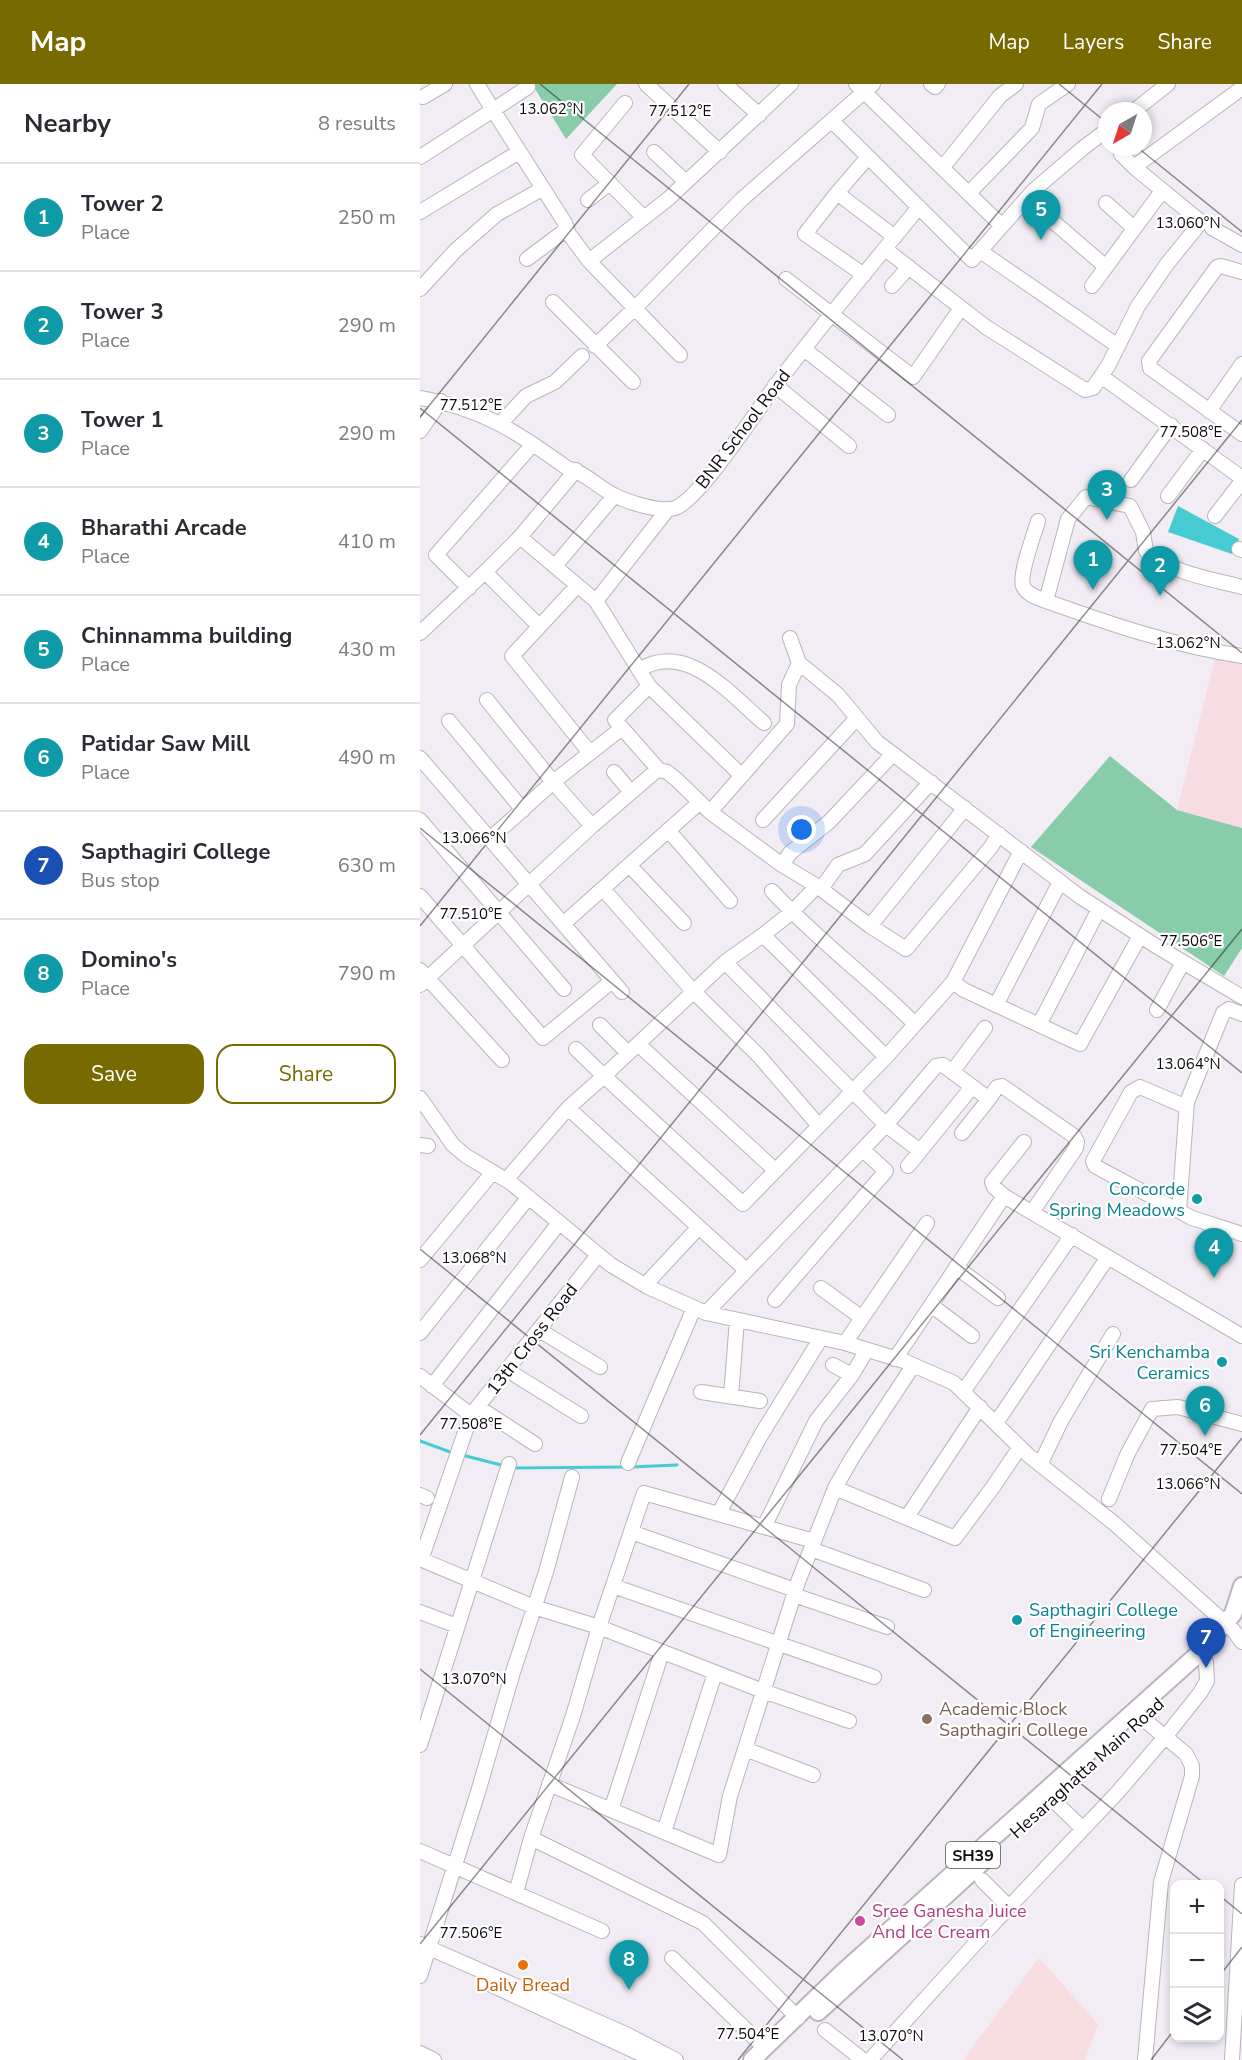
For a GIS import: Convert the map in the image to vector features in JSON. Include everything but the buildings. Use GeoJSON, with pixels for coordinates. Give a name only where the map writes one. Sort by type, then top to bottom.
{"type":"FeatureCollection","features":[{"type":"Feature","properties":{"kind":"main road"},"geometry":{"type":"LineString","coordinates":[[1202,1658],[1236,1628],[1233,1614],[1242,1586]]}},
{"type":"Feature","properties":{"kind":"main road","name":"Hesaraghatta Main Road"},"geometry":{"type":"LineString","coordinates":[[752,2060],[766,2054],[1053,1799],[1142,1718],[1202,1658]]}},
{"type":"Feature","properties":{"kind":"main road","name":"Hesaraghatta Main Road"},"geometry":{"type":"LineString","coordinates":[[766,2054],[842,1973],[1202,1658]]}},
{"type":"Feature","properties":{"kind":"street"},"geometry":{"type":"LineString","coordinates":[[423,97],[445,84]]}},
{"type":"Feature","properties":{"kind":"street"},"geometry":{"type":"LineString","coordinates":[[477,84],[567,229],[590,261],[681,355]]}},
{"type":"Feature","properties":{"kind":"street"},"geometry":{"type":"LineString","coordinates":[[646,84],[720,152]]}},
{"type":"Feature","properties":{"kind":"street"},"geometry":{"type":"LineString","coordinates":[[724,84],[759,115]]}},
{"type":"Feature","properties":{"kind":"street"},"geometry":{"type":"LineString","coordinates":[[932,84],[935,87],[938,84]]}},
{"type":"Feature","properties":{"kind":"street"},"geometry":{"type":"LineString","coordinates":[[943,167],[1000,96],[1016,84]]}},
{"type":"Feature","properties":{"kind":"street"},"geometry":{"type":"LineString","coordinates":[[969,194],[1032,128],[1039,104],[1068,84]]}},
{"type":"Feature","properties":{"kind":"street"},"geometry":{"type":"LineString","coordinates":[[1145,102],[1168,84]]}},
{"type":"Feature","properties":{"kind":"street"},"geometry":{"type":"LineString","coordinates":[[590,261],[720,152],[789,85]]}},
{"type":"Feature","properties":{"kind":"street"},"geometry":{"type":"LineString","coordinates":[[595,346],[741,200],[832,121],[864,86],[1002,226]]}},
{"type":"Feature","properties":{"kind":"street"},"geometry":{"type":"LineString","coordinates":[[1134,167],[1242,86]]}},
{"type":"Feature","properties":{"kind":"street"},"geometry":{"type":"LineString","coordinates":[[420,158],[528,87]]}},
{"type":"Feature","properties":{"kind":"street"},"geometry":{"type":"LineString","coordinates":[[626,103],[582,155],[644,218]]}},
{"type":"Feature","properties":{"kind":"street"},"geometry":{"type":"LineString","coordinates":[[832,121],[972,260],[1027,199],[1098,137]]}},
{"type":"Feature","properties":{"kind":"street"},"geometry":{"type":"LineString","coordinates":[[420,212],[519,152]]}},
{"type":"Feature","properties":{"kind":"street"},"geometry":{"type":"LineString","coordinates":[[654,152],[686,182]]}},
{"type":"Feature","properties":{"kind":"street"},"geometry":{"type":"LineString","coordinates":[[885,249],[986,327],[1085,390],[1093,388],[1138,306],[1167,264],[1201,222],[1123,156]]}},
{"type":"Feature","properties":{"kind":"street"},"geometry":{"type":"LineString","coordinates":[[864,275],[805,234],[868,157]]}},
{"type":"Feature","properties":{"kind":"street"},"geometry":{"type":"LineString","coordinates":[[588,200],[610,183]]}},
{"type":"Feature","properties":{"kind":"street"},"geometry":{"type":"LineString","coordinates":[[420,289],[456,250],[497,214],[542,189]]}},
{"type":"Feature","properties":{"kind":"street"},"geometry":{"type":"LineString","coordinates":[[1092,286],[1162,191]]}},
{"type":"Feature","properties":{"kind":"street"},"geometry":{"type":"LineString","coordinates":[[837,193],[895,237]]}},
{"type":"Feature","properties":{"kind":"street"},"geometry":{"type":"LineString","coordinates":[[1027,199],[1106,267]]}},
{"type":"Feature","properties":{"kind":"street"},"geometry":{"type":"LineString","coordinates":[[1106,203],[1134,228]]}},
{"type":"Feature","properties":{"kind":"street","name":"BNR School Road"},"geometry":{"type":"LineString","coordinates":[[668,508],[675,509],[692,496],[804,349],[919,207]]}},
{"type":"Feature","properties":{"kind":"street"},"geometry":{"type":"LineString","coordinates":[[1212,228],[1242,245]]}},
{"type":"Feature","properties":{"kind":"street"},"geometry":{"type":"LineString","coordinates":[[526,259],[567,229]]}},
{"type":"Feature","properties":{"kind":"street"},"geometry":{"type":"LineString","coordinates":[[980,251],[1118,346]]}},
{"type":"Feature","properties":{"kind":"street"},"geometry":{"type":"LineString","coordinates":[[892,286],[909,267]]}},
{"type":"Feature","properties":{"kind":"street"},"geometry":{"type":"LineString","coordinates":[[1242,272],[1217,267],[1149,361],[1149,368],[1242,435]]}},
{"type":"Feature","properties":{"kind":"street"},"geometry":{"type":"LineString","coordinates":[[786,279],[913,377],[961,308]]}},
{"type":"Feature","properties":{"kind":"street"},"geometry":{"type":"LineString","coordinates":[[553,302],[633,382]]}},
{"type":"Feature","properties":{"kind":"street"},"geometry":{"type":"LineString","coordinates":[[804,349],[888,415]]}},
{"type":"Feature","properties":{"kind":"street"},"geometry":{"type":"LineString","coordinates":[[501,423],[526,396],[555,382],[582,356]]}},
{"type":"Feature","properties":{"kind":"street"},"geometry":{"type":"LineString","coordinates":[[1209,411],[1242,364]]}},
{"type":"Feature","properties":{"kind":"street"},"geometry":{"type":"LineString","coordinates":[[1101,376],[1171,425],[1242,480],[1215,516]]}},
{"type":"Feature","properties":{"kind":"street"},"geometry":{"type":"LineString","coordinates":[[776,385],[849,446]]}},
{"type":"Feature","properties":{"kind":"street"},"geometry":{"type":"LineString","coordinates":[[420,398],[441,401],[501,423],[567,468],[576,470],[614,496],[651,508],[668,508]]}},
{"type":"Feature","properties":{"kind":"street"},"geometry":{"type":"LineString","coordinates":[[420,431],[441,401]]}},
{"type":"Feature","properties":{"kind":"street"},"geometry":{"type":"LineString","coordinates":[[1131,480],[1171,425]]}},
{"type":"Feature","properties":{"kind":"street"},"geometry":{"type":"LineString","coordinates":[[469,588],[436,555],[533,444]]}},
{"type":"Feature","properties":{"kind":"street"},"geometry":{"type":"LineString","coordinates":[[1168,496],[1203,449]]}},
{"type":"Feature","properties":{"kind":"street"},"geometry":{"type":"LineString","coordinates":[[420,633],[520,537],[576,470]]}},
{"type":"Feature","properties":{"kind":"street"},"geometry":{"type":"LineString","coordinates":[[555,566],[614,496]]}},
{"type":"Feature","properties":{"kind":"street"},"geometry":{"type":"LineString","coordinates":[[1046,601],[1068,519],[1086,497],[1130,506],[1143,532],[1146,551],[1158,560],[1188,573],[1242,587]]}},
{"type":"Feature","properties":{"kind":"street"},"geometry":{"type":"LineString","coordinates":[[596,601],[668,508]]}},
{"type":"Feature","properties":{"kind":"street"},"geometry":{"type":"LineString","coordinates":[[1038,521],[1023,576],[1023,586],[1032,596],[1097,619],[1200,650],[1242,656]]}},
{"type":"Feature","properties":{"kind":"street"},"geometry":{"type":"LineString","coordinates":[[520,537],[596,601],[649,686],[742,776]]}},
{"type":"Feature","properties":{"kind":"street"},"geometry":{"type":"LineString","coordinates":[[485,572],[539,626]]}},
{"type":"Feature","properties":{"kind":"street"},"geometry":{"type":"LineString","coordinates":[[578,586],[512,656],[590,753]]}},
{"type":"Feature","properties":{"kind":"street"},"geometry":{"type":"LineString","coordinates":[[790,638],[799,663],[838,695],[877,742],[1060,882],[1140,936],[1242,997]]}},
{"type":"Feature","properties":{"kind":"street"},"geometry":{"type":"LineString","coordinates":[[639,670],[648,664],[664,661],[678,661],[690,666],[706,674],[764,723]]}},
{"type":"Feature","properties":{"kind":"street"},"geometry":{"type":"LineString","coordinates":[[563,924],[668,830],[705,807],[742,776],[787,724],[789,685],[799,663]]}},
{"type":"Feature","properties":{"kind":"street"},"geometry":{"type":"LineString","coordinates":[[649,686],[615,720],[659,770],[667,772],[705,807],[782,865],[819,887],[870,926],[906,949],[991,847],[999,834]]}},
{"type":"Feature","properties":{"kind":"street"},"geometry":{"type":"LineString","coordinates":[[487,700],[592,826]]}},
{"type":"Feature","properties":{"kind":"street"},"geometry":{"type":"LineString","coordinates":[[763,820],[857,718]]}},
{"type":"Feature","properties":{"kind":"street"},"geometry":{"type":"LineString","coordinates":[[449,721],[523,810]]}},
{"type":"Feature","properties":{"kind":"street"},"geometry":{"type":"LineString","coordinates":[[490,839],[554,782],[622,728]]}},
{"type":"Feature","properties":{"kind":"street"},"geometry":{"type":"LineString","coordinates":[[782,865],[790,853],[829,822],[893,754]]}},
{"type":"Feature","properties":{"kind":"street"},"geometry":{"type":"LineString","coordinates":[[420,758],[617,987],[543,1038],[420,896]]}},
{"type":"Feature","properties":{"kind":"street"},"geometry":{"type":"LineString","coordinates":[[502,1060],[422,978],[463,946],[592,826],[659,770]]}},
{"type":"Feature","properties":{"kind":"street"},"geometry":{"type":"LineString","coordinates":[[614,772],[631,792]]}},
{"type":"Feature","properties":{"kind":"street"},"geometry":{"type":"LineString","coordinates":[[506,1180],[568,1108],[725,962],[792,912],[819,887],[838,865],[865,854],[931,782]]}},
{"type":"Feature","properties":{"kind":"street"},"geometry":{"type":"LineString","coordinates":[[870,926],[964,808]]}},
{"type":"Feature","properties":{"kind":"street"},"geometry":{"type":"LineString","coordinates":[[420,820],[564,989]]}},
{"type":"Feature","properties":{"kind":"street"},"geometry":{"type":"LineString","coordinates":[[668,830],[730,901]]}},
{"type":"Feature","properties":{"kind":"street"},"geometry":{"type":"LineString","coordinates":[[576,1049],[742,1204],[886,1057],[953,982],[1021,851]]}},
{"type":"Feature","properties":{"kind":"street"},"geometry":{"type":"LineString","coordinates":[[629,865],[684,923]]}},
{"type":"Feature","properties":{"kind":"street"},"geometry":{"type":"LineString","coordinates":[[996,1005],[1060,882]]}},
{"type":"Feature","properties":{"kind":"street"},"geometry":{"type":"LineString","coordinates":[[603,889],[693,991],[759,1056],[819,1126]]}},
{"type":"Feature","properties":{"kind":"street"},"geometry":{"type":"LineString","coordinates":[[772,891],[915,1024]]}},
{"type":"Feature","properties":{"kind":"street"},"geometry":{"type":"LineString","coordinates":[[1039,1024],[1100,909]]}},
{"type":"Feature","properties":{"kind":"street"},"geometry":{"type":"LineString","coordinates":[[764,935],[886,1057]]}},
{"type":"Feature","properties":{"kind":"street"},"geometry":{"type":"LineString","coordinates":[[953,982],[964,990],[1080,1044],[1140,936]]}},
{"type":"Feature","properties":{"kind":"street"},"geometry":{"type":"LineString","coordinates":[[725,962],[886,1125],[920,1151]]}},
{"type":"Feature","properties":{"kind":"street"},"geometry":{"type":"LineString","coordinates":[[1157,1010],[1184,963]]}},
{"type":"Feature","properties":{"kind":"street"},"geometry":{"type":"LineString","coordinates":[[1179,1211],[1187,1102],[1223,1013],[1229,1009],[1242,1014]]}},
{"type":"Feature","properties":{"kind":"street"},"geometry":{"type":"LineString","coordinates":[[600,1025],[633,1048],[775,1170]]}},
{"type":"Feature","properties":{"kind":"street"},"geometry":{"type":"LineString","coordinates":[[952,1071],[986,1028]]}},
{"type":"Feature","properties":{"kind":"street"},"geometry":{"type":"LineString","coordinates":[[628,1463],[700,1311],[746,1270],[863,1150],[936,1066],[943,1065],[989,1098]]}},
{"type":"Feature","properties":{"kind":"street"},"geometry":{"type":"LineString","coordinates":[[962,1133],[997,1088],[1002,1086],[1074,1136],[1077,1143],[1076,1148],[1032,1212]]}},
{"type":"Feature","properties":{"kind":"street"},"geometry":{"type":"LineString","coordinates":[[908,1166],[972,1087]]}},
{"type":"Feature","properties":{"kind":"street"},"geometry":{"type":"LineString","coordinates":[[1187,1102],[1182,1105],[1140,1087],[1135,1089],[1131,1092],[1094,1161],[1095,1166],[1192,1218],[1242,1234]]}},
{"type":"Feature","properties":{"kind":"street"},"geometry":{"type":"LineString","coordinates":[[420,1098],[453,1145],[466,1156],[506,1180],[610,1265],[645,1285],[700,1311],[845,1343],[895,1359],[954,1383],[1040,1465],[1115,1524],[1236,1628]]}},
{"type":"Feature","properties":{"kind":"street"},"geometry":{"type":"LineString","coordinates":[[568,1108],[746,1270]]}},
{"type":"Feature","properties":{"kind":"street"},"geometry":{"type":"LineString","coordinates":[[1024,1142],[992,1182],[1004,1196],[1242,1336]]}},
{"type":"Feature","properties":{"kind":"street"},"geometry":{"type":"LineString","coordinates":[[775,1300],[886,1171],[863,1150]]}},
{"type":"Feature","properties":{"kind":"street"},"geometry":{"type":"LineString","coordinates":[[420,1260],[493,1172]]}},
{"type":"Feature","properties":{"kind":"street"},"geometry":{"type":"LineString","coordinates":[[895,1359],[1004,1196]]}},
{"type":"Feature","properties":{"kind":"street"},"geometry":{"type":"LineString","coordinates":[[420,1333],[528,1198]]}},
{"type":"Feature","properties":{"kind":"street"},"geometry":{"type":"LineString","coordinates":[[432,1386],[559,1223]]}},
{"type":"Feature","properties":{"kind":"street"},"geometry":{"type":"LineString","coordinates":[[845,1343],[927,1223]]}},
{"type":"Feature","properties":{"kind":"street"},"geometry":{"type":"LineString","coordinates":[[645,1285],[699,1227]]}},
{"type":"Feature","properties":{"kind":"street"},"geometry":{"type":"LineString","coordinates":[[963,1392],[1072,1235]]}},
{"type":"Feature","properties":{"kind":"street","name":"13th Cross Road"},"geometry":{"type":"LineString","coordinates":[[420,1560],[474,1411],[598,1255]]}},
{"type":"Feature","properties":{"kind":"street"},"geometry":{"type":"LineString","coordinates":[[996,1423],[1108,1257]]}},
{"type":"Feature","properties":{"kind":"street"},"geometry":{"type":"LineString","coordinates":[[956,1267],[998,1298]]}},
{"type":"Feature","properties":{"kind":"street"},"geometry":{"type":"LineString","coordinates":[[821,1288],[862,1318]]}},
{"type":"Feature","properties":{"kind":"street"},"geometry":{"type":"LineString","coordinates":[[931,1305],[972,1336]]}},
{"type":"Feature","properties":{"kind":"street"},"geometry":{"type":"LineString","coordinates":[[731,1396],[737,1320]]}},
{"type":"Feature","properties":{"kind":"street"},"geometry":{"type":"LineString","coordinates":[[539,1330],[600,1367]]}},
{"type":"Feature","properties":{"kind":"street"},"geometry":{"type":"LineString","coordinates":[[1040,1465],[1061,1421],[1113,1334]]}},
{"type":"Feature","properties":{"kind":"street"},"geometry":{"type":"LineString","coordinates":[[719,1513],[761,1435],[821,1338]]}},
{"type":"Feature","properties":{"kind":"street"},"geometry":{"type":"LineString","coordinates":[[764,1527],[816,1421],[852,1376],[867,1350]]}},
{"type":"Feature","properties":{"kind":"street"},"geometry":{"type":"LineString","coordinates":[[833,1365],[852,1376]]}},
{"type":"Feature","properties":{"kind":"street"},"geometry":{"type":"LineString","coordinates":[[549,1784],[719,1855],[730,1796],[778,1643],[812,1545],[835,1488],[852,1458],[913,1366]]}},
{"type":"Feature","properties":{"kind":"street"},"geometry":{"type":"LineString","coordinates":[[507,1370],[581,1416]]}},
{"type":"Feature","properties":{"kind":"street"},"geometry":{"type":"LineString","coordinates":[[420,1377],[474,1411],[535,1444]]}},
{"type":"Feature","properties":{"kind":"street"},"geometry":{"type":"LineString","coordinates":[[701,1392],[760,1401]]}},
{"type":"Feature","properties":{"kind":"street"},"geometry":{"type":"LineString","coordinates":[[907,1517],[980,1407]]}},
{"type":"Feature","properties":{"kind":"street"},"geometry":{"type":"LineString","coordinates":[[1109,1498],[1132,1445],[1152,1409],[1178,1407],[1242,1424]]}},
{"type":"Feature","properties":{"kind":"street"},"geometry":{"type":"LineString","coordinates":[[835,1488],[955,1538],[1020,1447]]}},
{"type":"Feature","properties":{"kind":"street"},"geometry":{"type":"LineString","coordinates":[[420,1745],[423,1727],[509,1464]]}},
{"type":"Feature","properties":{"kind":"street"},"geometry":{"type":"LineString","coordinates":[[420,1976],[424,1950],[454,1867],[572,1477]]}},
{"type":"Feature","properties":{"kind":"street"},"geometry":{"type":"LineString","coordinates":[[516,1893],[531,1838],[573,1716],[599,1627],[644,1493],[764,1527],[924,1590]]}},
{"type":"Feature","properties":{"kind":"street"},"geometry":{"type":"LineString","coordinates":[[631,1532],[886,1627]]}},
{"type":"Feature","properties":{"kind":"street"},"geometry":{"type":"LineString","coordinates":[[420,1560],[534,1607],[599,1627],[715,1673],[849,1721]]}},
{"type":"Feature","properties":{"kind":"street"},"geometry":{"type":"LineString","coordinates":[[613,1586],[874,1677]]}},
{"type":"Feature","properties":{"kind":"street"},"geometry":{"type":"LineString","coordinates":[[420,1612],[457,1626]]}},
{"type":"Feature","properties":{"kind":"street"},"geometry":{"type":"LineString","coordinates":[[611,1810],[662,1652]]}},
{"type":"Feature","properties":{"kind":"street"},"geometry":{"type":"LineString","coordinates":[[870,2060],[1165,1737],[1207,1681],[1202,1658]]}},
{"type":"Feature","properties":{"kind":"street"},"geometry":{"type":"LineString","coordinates":[[664,1832],[715,1673]]}},
{"type":"Feature","properties":{"kind":"street"},"geometry":{"type":"LineString","coordinates":[[1142,1718],[1186,1754],[1192,1766],[1192,1776],[1161,1882],[1145,2060]]}},
{"type":"Feature","properties":{"kind":"street"},"geometry":{"type":"LineString","coordinates":[[745,1749],[813,1775]]}},
{"type":"Feature","properties":{"kind":"street"},"geometry":{"type":"LineString","coordinates":[[1053,1799],[1083,1829]]}},
{"type":"Feature","properties":{"kind":"street"},"geometry":{"type":"LineString","coordinates":[[531,1838],[703,1923],[798,2018]]}},
{"type":"Feature","properties":{"kind":"street"},"geometry":{"type":"LineString","coordinates":[[420,1851],[602,1931]]}},
{"type":"Feature","properties":{"kind":"street"},"geometry":{"type":"LineString","coordinates":[[982,1880],[1009,1907]]}},
{"type":"Feature","properties":{"kind":"street"},"geometry":{"type":"LineString","coordinates":[[1232,2060],[1242,1888]]}},
{"type":"Feature","properties":{"kind":"street"},"geometry":{"type":"LineString","coordinates":[[424,1950],[654,2060]]}},
{"type":"Feature","properties":{"kind":"street"},"geometry":{"type":"LineString","coordinates":[[424,1950],[626,2034],[676,2060]]}},
{"type":"Feature","properties":{"kind":"street"},"geometry":{"type":"LineString","coordinates":[[672,1958],[766,2054]]}},
{"type":"Feature","properties":{"kind":"street"},"geometry":{"type":"LineString","coordinates":[[825,2030],[863,2060]]}},
{"type":"Feature","properties":{"kind":"street"},"geometry":{"type":"LineString","coordinates":[[420,2053],[434,2060]]}},
{"type":"Feature","properties":{"kind":"shaded area"},"geometry":{"type":"Polygon","coordinates":[[[1216,655],[1242,662],[1242,828],[1177,810],[1216,655]]]}},
{"type":"Feature","properties":{"kind":"shaded area"},"geometry":{"type":"Polygon","coordinates":[[[1039,1958],[1098,2024],[1085,2060],[963,2060],[1039,1958]]]}},
{"type":"Feature","properties":{"kind":"green space"},"geometry":{"type":"Polygon","coordinates":[[[532,84],[617,84],[566,139],[532,84]]]}},
{"type":"Feature","properties":{"kind":"green space"},"geometry":{"type":"Polygon","coordinates":[[[1110,756],[1177,810],[1242,828],[1242,948],[1224,976],[1031,847],[1110,756]]]}},
{"type":"Feature","properties":{"kind":"water"},"geometry":{"type":"Polygon","coordinates":[[[1178,506],[1239,539],[1232,554],[1168,532],[1178,506]]]}},
{"type":"Feature","properties":{"kind":"waterway"},"geometry":{"type":"LineString","coordinates":[[420,1441],[453,1453]]}},
{"type":"Feature","properties":{"kind":"waterway"},"geometry":{"type":"LineString","coordinates":[[462,1455],[505,1466]]}},
{"type":"Feature","properties":{"kind":"waterway"},"geometry":{"type":"LineString","coordinates":[[631,1467],[677,1465]]}},
{"type":"Feature","properties":{"kind":"waterway"},"geometry":{"type":"LineString","coordinates":[[511,1468],[625,1467]]}},
{"type":"Feature","properties":{"kind":"place","name":"Chinnamma building"},"geometry":{"type":"Point","coordinates":[1041,240]}},
{"type":"Feature","properties":{"kind":"place","name":"Tower 1"},"geometry":{"type":"Point","coordinates":[1107,520]}},
{"type":"Feature","properties":{"kind":"place","name":"Tower 2"},"geometry":{"type":"Point","coordinates":[1093,590]}},
{"type":"Feature","properties":{"kind":"place","name":"Tower 3"},"geometry":{"type":"Point","coordinates":[1160,596]}},
{"type":"Feature","properties":{"kind":"place","name":"Concorde Spring Meadows"},"geometry":{"type":"Point","coordinates":[1197,1199]}},
{"type":"Feature","properties":{"kind":"place","name":"Bharathi Arcade"},"geometry":{"type":"Point","coordinates":[1214,1278]}},
{"type":"Feature","properties":{"kind":"place","name":"Sri Kenchamba Ceramics"},"geometry":{"type":"Point","coordinates":[1222,1362]}},
{"type":"Feature","properties":{"kind":"place","name":"Patidar Saw Mill"},"geometry":{"type":"Point","coordinates":[1205,1436]}},
{"type":"Feature","properties":{"kind":"place","name":"Sapthagiri College of Engineering"},"geometry":{"type":"Point","coordinates":[1017,1620]}},
{"type":"Feature","properties":{"kind":"place","name":"Sapthagiri College"},"geometry":{"type":"Point","coordinates":[1206,1668]}},
{"type":"Feature","properties":{"kind":"place","name":"Academic Block Sapthagiri College"},"geometry":{"type":"Point","coordinates":[927,1719]}},
{"type":"Feature","properties":{"kind":"place","name":"Sree Ganesha Juice And Ice Cream"},"geometry":{"type":"Point","coordinates":[860,1921]}},
{"type":"Feature","properties":{"kind":"place","name":"Daily Bread"},"geometry":{"type":"Point","coordinates":[523,1965]}},
{"type":"Feature","properties":{"kind":"place","name":"Domino's"},"geometry":{"type":"Point","coordinates":[629,1990]}}]}
